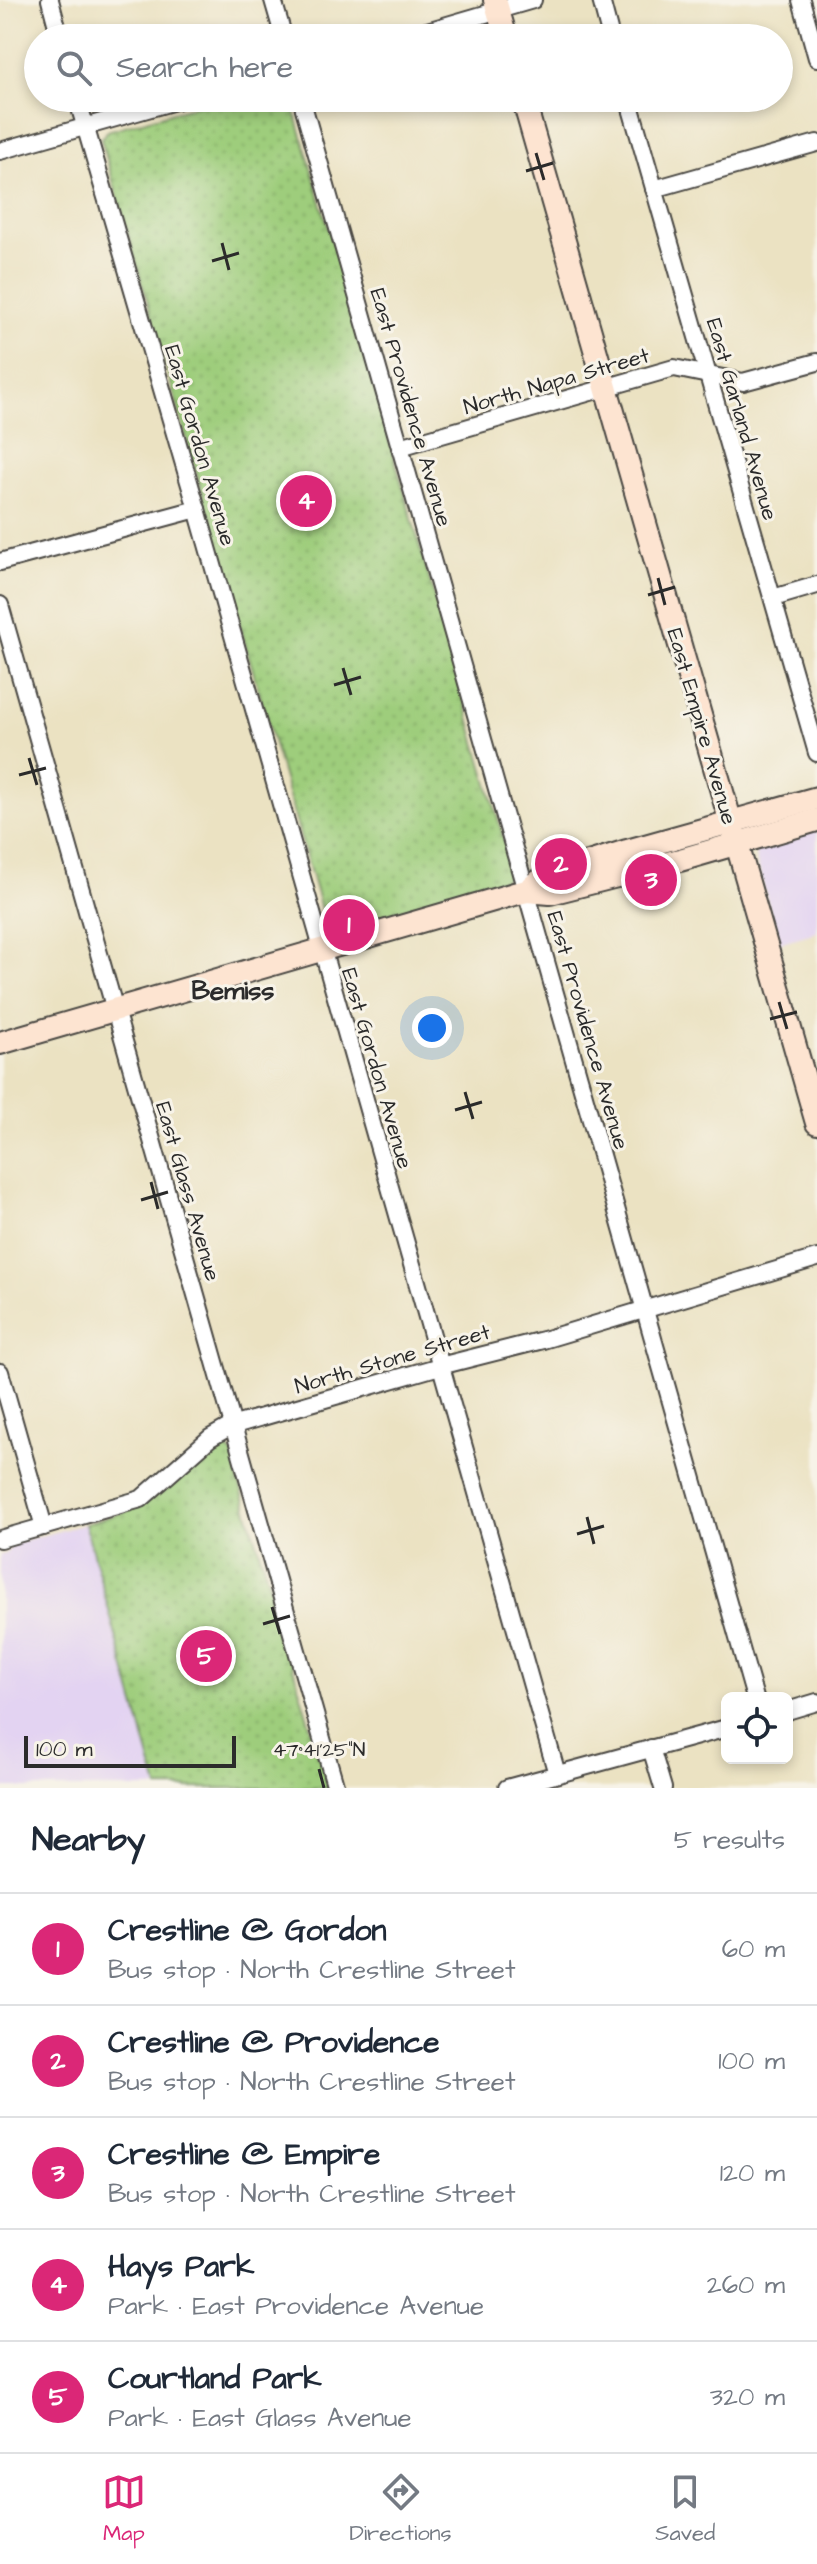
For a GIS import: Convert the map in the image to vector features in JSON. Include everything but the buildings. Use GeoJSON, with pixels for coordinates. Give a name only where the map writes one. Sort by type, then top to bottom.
{"type":"FeatureCollection","features":[{"type":"Feature","properties":{"kind":"street"},"geometry":{"type":"LineString","coordinates":[[50,0],[56,24]]}},
{"type":"Feature","properties":{"kind":"street"},"geometry":{"type":"LineString","coordinates":[[273,0],[280,24]]}},
{"type":"Feature","properties":{"kind":"street"},"geometry":{"type":"LineString","coordinates":[[442,24],[496,5],[533,0]]}},
{"type":"Feature","properties":{"kind":"street"},"geometry":{"type":"LineString","coordinates":[[601,0],[607,24]]}},
{"type":"Feature","properties":{"kind":"street"},"geometry":{"type":"LineString","coordinates":[[801,0],[817,58]]}},
{"type":"Feature","properties":{"kind":"street","name":"East Gordon Avenue"},"geometry":{"type":"LineString","coordinates":[[81,112],[557,1774]]}},
{"type":"Feature","properties":{"kind":"street"},"geometry":{"type":"LineString","coordinates":[[0,151],[134,112]]}},
{"type":"Feature","properties":{"kind":"street","name":"East Providence Avenue"},"geometry":{"type":"LineString","coordinates":[[305,112],[753,1692]]}},
{"type":"Feature","properties":{"kind":"street","name":"East Empire Avenue"},"geometry":{"type":"LineString","coordinates":[[527,112],[817,1123]]}},
{"type":"Feature","properties":{"kind":"street","name":"East Garland Avenue"},"geometry":{"type":"LineString","coordinates":[[632,112],[817,753]]}},
{"type":"Feature","properties":{"kind":"street"},"geometry":{"type":"LineString","coordinates":[[654,189],[817,143]]}},
{"type":"Feature","properties":{"kind":"street","name":"North Napa Street"},"geometry":{"type":"LineString","coordinates":[[400,447],[674,368],[743,382],[817,362]]}},
{"type":"Feature","properties":{"kind":"street"},"geometry":{"type":"LineString","coordinates":[[0,562],[197,509]]}},
{"type":"Feature","properties":{"kind":"street"},"geometry":{"type":"LineString","coordinates":[[773,598],[817,585]]}},
{"type":"Feature","properties":{"kind":"street","name":"East Glass Avenue"},"geometry":{"type":"LineString","coordinates":[[0,605],[336,1788]]}},
{"type":"Feature","properties":{"kind":"street"},"geometry":{"type":"LineString","coordinates":[[0,1043],[527,891],[550,893],[734,833],[817,798]]}},
{"type":"Feature","properties":{"kind":"street"},"geometry":{"type":"LineString","coordinates":[[734,833],[817,820]]}},
{"type":"Feature","properties":{"kind":"street","name":"North Stone Street"},"geometry":{"type":"LineString","coordinates":[[0,1539],[141,1499],[210,1438],[231,1426],[543,1340],[817,1258]]}},
{"type":"Feature","properties":{"kind":"street"},"geometry":{"type":"LineString","coordinates":[[0,1372],[44,1527]]}},
{"type":"Feature","properties":{"kind":"street"},"geometry":{"type":"LineString","coordinates":[[793,1709],[817,1702]]}},
{"type":"Feature","properties":{"kind":"street"},"geometry":{"type":"LineString","coordinates":[[507,1788],[721,1730]]}},
{"type":"Feature","properties":{"kind":"street"},"geometry":{"type":"LineString","coordinates":[[651,1748],[663,1788]]}},
{"type":"Feature","properties":{"kind":"shaded area"},"geometry":{"type":"Polygon","coordinates":[[[817,829],[817,932],[779,943],[755,855],[759,847],[817,829]]]}},
{"type":"Feature","properties":{"kind":"shaded area"},"geometry":{"type":"Polygon","coordinates":[[[85,1524],[158,1788],[0,1788],[0,1555],[15,1543],[85,1524]]]}},
{"type":"Feature","properties":{"kind":"green space"},"geometry":{"type":"Polygon","coordinates":[[[174,112],[295,112],[511,864],[510,873],[504,880],[339,928],[330,927],[324,919],[101,139],[107,131],[174,112]]]}},
{"type":"Feature","properties":{"kind":"green space"},"geometry":{"type":"Polygon","coordinates":[[[216,1445],[226,1448],[236,1457],[238,1478],[328,1788],[158,1788],[85,1524],[142,1504],[159,1493],[203,1452],[216,1445]]]}},
{"type":"Feature","properties":{"kind":"place","name":"Hays Park"},"geometry":{"type":"Point","coordinates":[306,501]}},
{"type":"Feature","properties":{"kind":"place","name":"Crestline @ Providence"},"geometry":{"type":"Point","coordinates":[561,864]}},
{"type":"Feature","properties":{"kind":"place","name":"Crestline @ Empire"},"geometry":{"type":"Point","coordinates":[651,880]}},
{"type":"Feature","properties":{"kind":"place","name":"Crestline @ Gordon"},"geometry":{"type":"Point","coordinates":[349,925]}},
{"type":"Feature","properties":{"kind":"place","name":"Courtland Park"},"geometry":{"type":"Point","coordinates":[206,1656]}},
{"type":"Feature","properties":{"kind":"district","name":"Bemiss"},"geometry":{"type":"Point","coordinates":[233,990]}}]}
